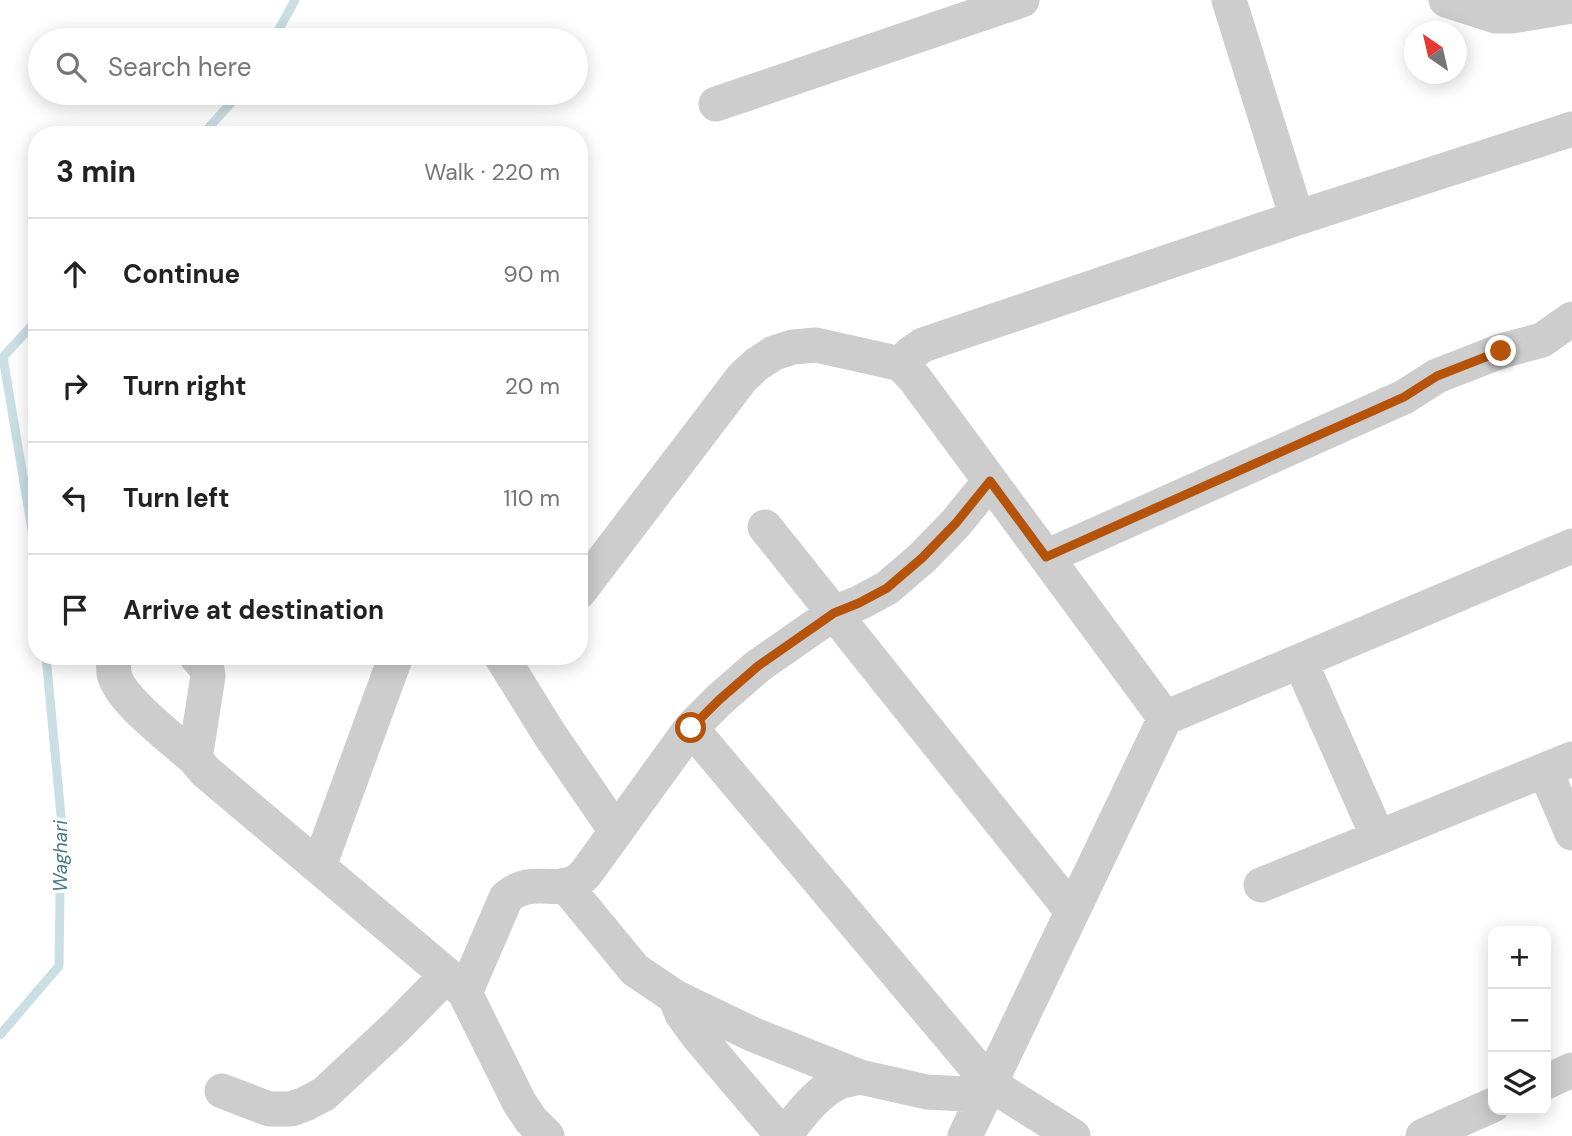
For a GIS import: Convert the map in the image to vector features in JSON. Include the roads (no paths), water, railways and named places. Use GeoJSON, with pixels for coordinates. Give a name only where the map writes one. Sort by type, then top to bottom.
{"type":"FeatureCollection","features":[{"type":"Feature","properties":{"kind":"street"},"geometry":{"type":"LineString","coordinates":[[716,104],[1022,0]]}},
{"type":"Feature","properties":{"kind":"street"},"geometry":{"type":"LineString","coordinates":[[1229,0],[1297,218]]}},
{"type":"Feature","properties":{"kind":"street"},"geometry":{"type":"LineString","coordinates":[[1446,0],[1496,16],[1572,6]]}},
{"type":"Feature","properties":{"kind":"street"},"geometry":{"type":"LineString","coordinates":[[901,365],[911,353],[923,345],[1297,218],[1572,129]]}},
{"type":"Feature","properties":{"kind":"street"},"geometry":{"type":"LineString","coordinates":[[1046,557],[1404,397],[1437,376],[1501,351],[1542,340],[1572,319]]}},
{"type":"Feature","properties":{"kind":"street"},"geometry":{"type":"LineString","coordinates":[[588,580],[742,378],[774,353],[793,347],[816,345],[901,365],[915,379],[1165,718]]}},
{"type":"Feature","properties":{"kind":"street"},"geometry":{"type":"LineString","coordinates":[[222,1091],[269,1109],[290,1110],[324,1094],[396,1027],[456,984],[506,898],[513,891],[522,887],[565,886],[577,882],[691,728],[719,700],[758,666],[834,613],[887,588],[922,558],[956,523],[990,481]]}},
{"type":"Feature","properties":{"kind":"street"},"geometry":{"type":"LineString","coordinates":[[765,527],[1072,911]]}},
{"type":"Feature","properties":{"kind":"street"},"geometry":{"type":"LineString","coordinates":[[965,1136],[1165,718],[1572,546]]}},
{"type":"Feature","properties":{"kind":"street"},"geometry":{"type":"LineString","coordinates":[[1300,661],[1378,837]]}},
{"type":"Feature","properties":{"kind":"street"},"geometry":{"type":"LineString","coordinates":[[114,665],[120,689],[138,709],[205,771],[456,984],[519,1102],[531,1120],[547,1136]]}},
{"type":"Feature","properties":{"kind":"street"},"geometry":{"type":"LineString","coordinates":[[195,759],[208,676],[204,665]]}},
{"type":"Feature","properties":{"kind":"street"},"geometry":{"type":"LineString","coordinates":[[318,866],[393,665]]}},
{"type":"Feature","properties":{"kind":"street"},"geometry":{"type":"LineString","coordinates":[[516,665],[550,734],[616,831]]}},
{"type":"Feature","properties":{"kind":"street"},"geometry":{"type":"LineString","coordinates":[[691,728],[987,1089],[1073,1136]]}},
{"type":"Feature","properties":{"kind":"street"},"geometry":{"type":"LineString","coordinates":[[1261,885],[1559,765],[1572,833]]}},
{"type":"Feature","properties":{"kind":"street"},"geometry":{"type":"LineString","coordinates":[[565,886],[635,970],[675,997],[754,1035],[860,1077],[927,1091],[987,1089]]}},
{"type":"Feature","properties":{"kind":"street"},"geometry":{"type":"LineString","coordinates":[[675,997],[682,1014],[698,1036],[784,1136],[810,1104],[828,1089],[839,1082],[860,1077]]}},
{"type":"Feature","properties":{"kind":"street"},"geometry":{"type":"LineString","coordinates":[[1551,1080],[1572,1070]]}},
{"type":"Feature","properties":{"kind":"street"},"geometry":{"type":"LineString","coordinates":[[1423,1136],[1488,1107]]}},
{"type":"Feature","properties":{"kind":"waterway","name":"Waghari"},"geometry":{"type":"LineString","coordinates":[[280,28],[295,0]]}},
{"type":"Feature","properties":{"kind":"waterway","name":"Waghari"},"geometry":{"type":"LineString","coordinates":[[210,126],[229,105]]}},
{"type":"Feature","properties":{"kind":"waterway","name":"Waghari"},"geometry":{"type":"LineString","coordinates":[[28,330],[3,357],[28,506]]}},
{"type":"Feature","properties":{"kind":"waterway","name":"Waghari"},"geometry":{"type":"LineString","coordinates":[[0,1035],[59,966],[61,816],[47,665]]}}]}
